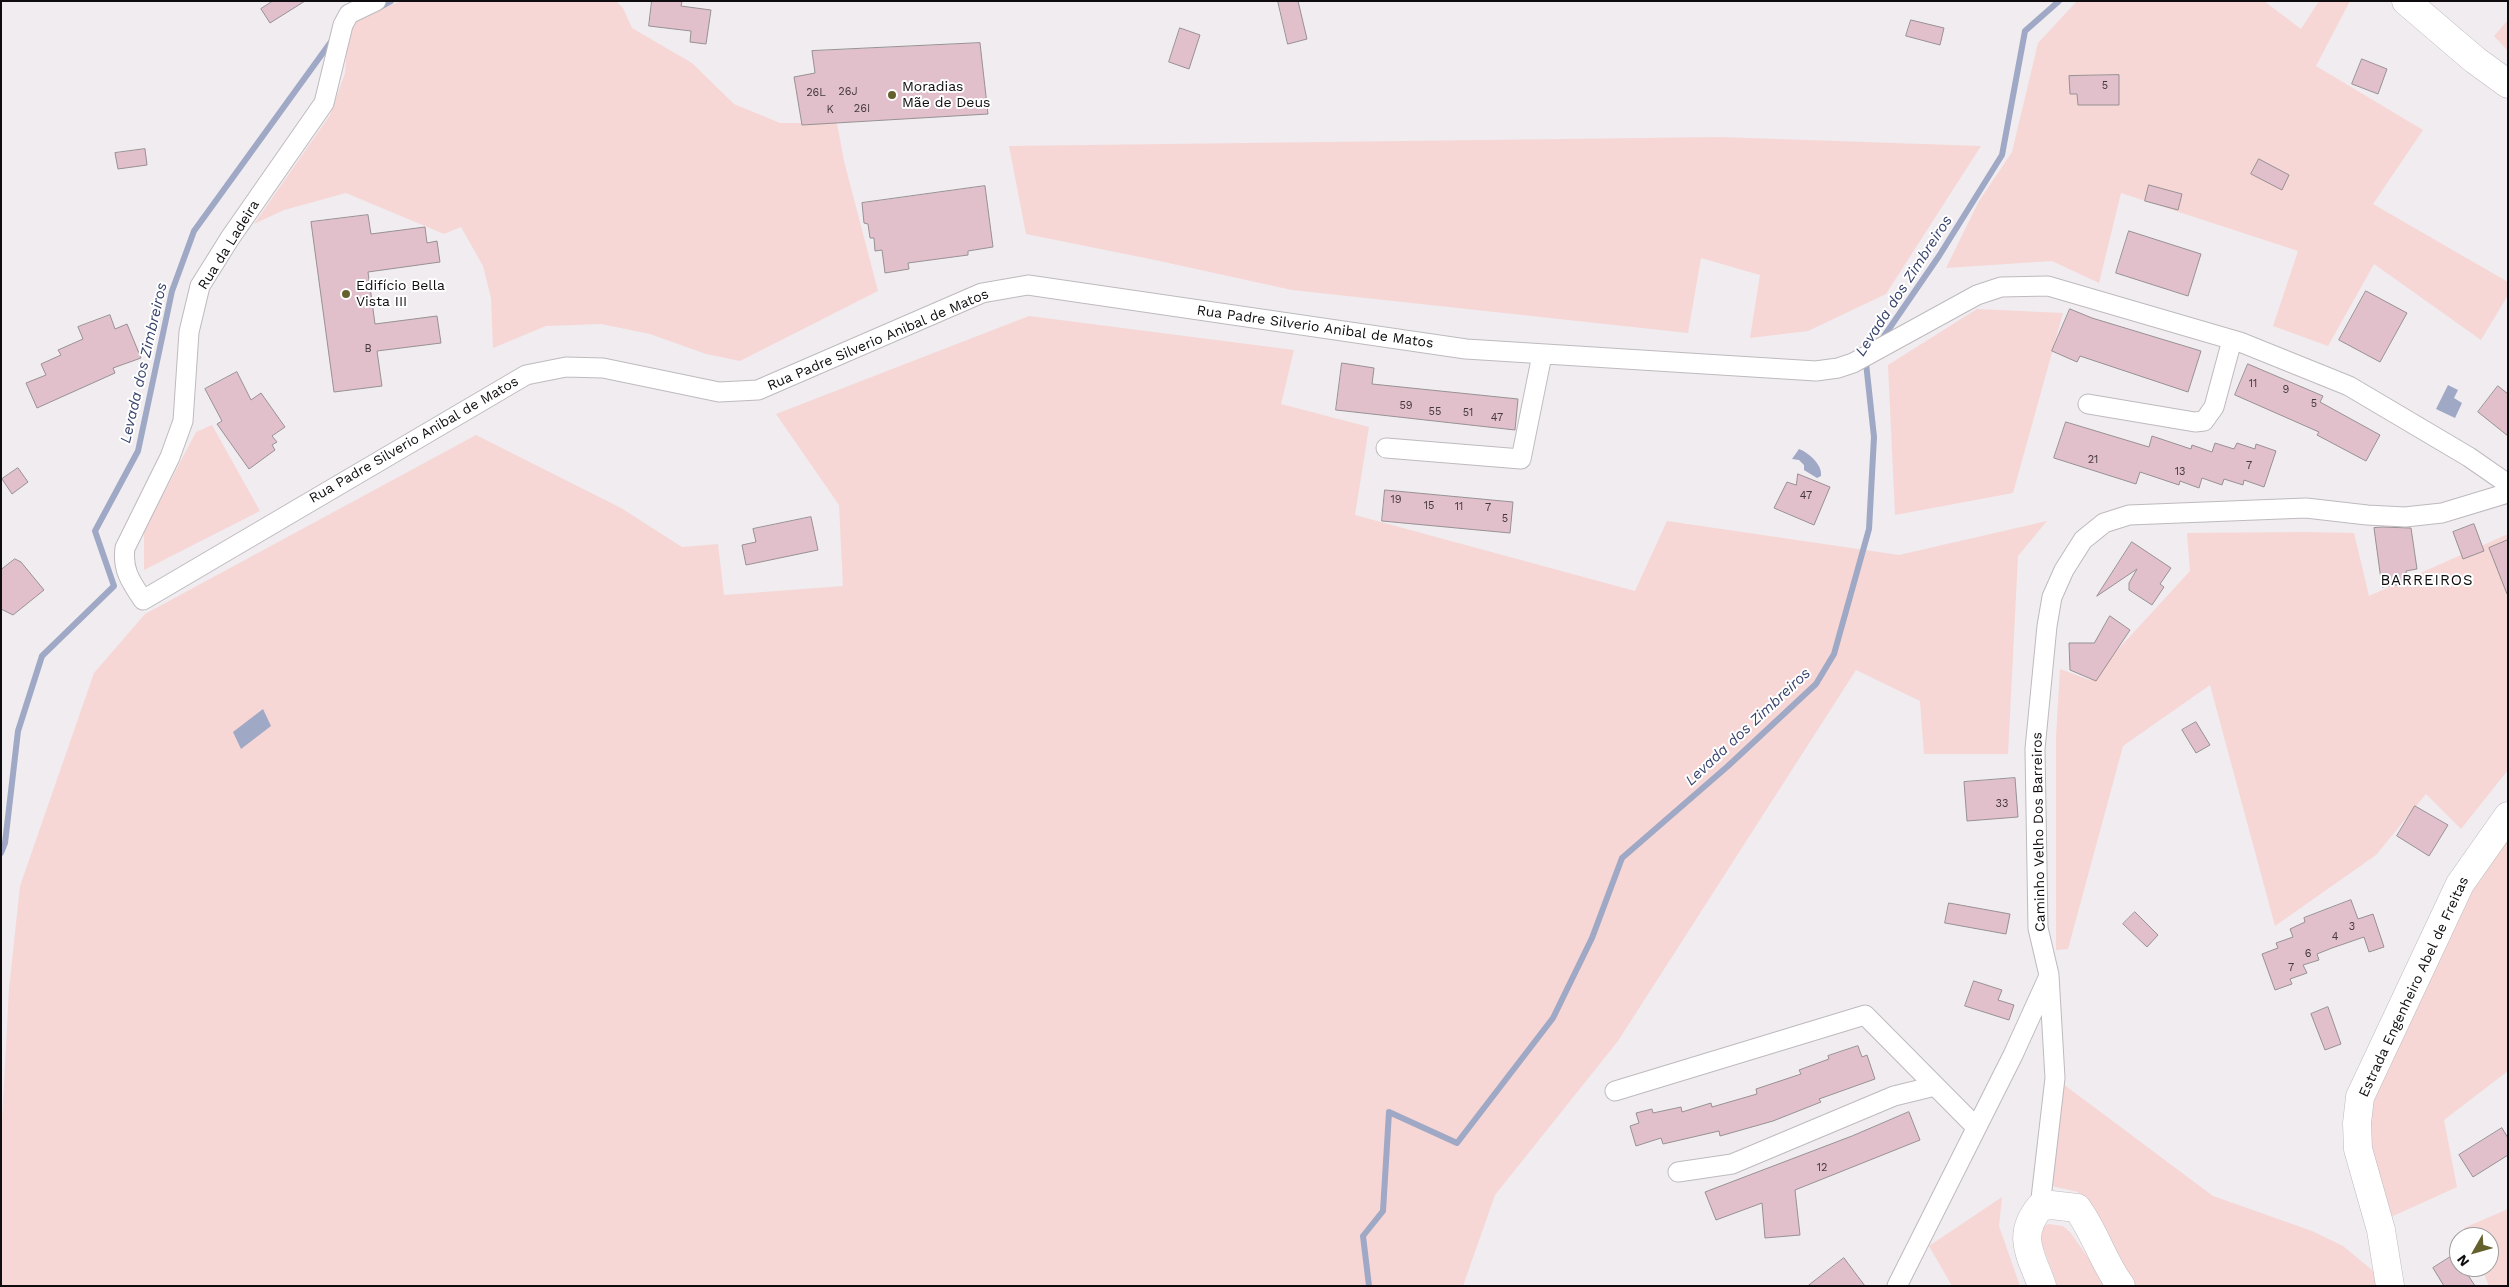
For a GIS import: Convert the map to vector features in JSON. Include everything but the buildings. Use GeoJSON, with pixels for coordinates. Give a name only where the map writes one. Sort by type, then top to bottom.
{"type":"FeatureCollection","features":[{"type":"Feature","properties":{"kind":"main road"},"geometry":{"type":"LineString","coordinates":[[2406,1],[2475,60],[2508,84]]}},
{"type":"Feature","properties":{"kind":"main road","name":"Estrada Engenheiro Abel de Freitas"},"geometry":{"type":"LineString","coordinates":[[2390,1286],[2381,1230],[2358,1149],[2357,1123],[2360,1097],[2460,884],[2508,816]]}},
{"type":"Feature","properties":{"kind":"main road"},"geometry":{"type":"LineString","coordinates":[[2042,1286],[2026,1244],[2027,1227],[2040,1207],[2051,1205],[2077,1208],[2089,1224],[2113,1275],[2121,1286]]}},
{"type":"Feature","properties":{"kind":"street","name":"Rua da Ladeira"},"geometry":{"type":"LineString","coordinates":[[143,600],[128,577],[123,563],[124,548],[170,457],[183,421],[189,332],[200,286],[230,238],[324,103],[342,26],[348,14],[376,1]]}},
{"type":"Feature","properties":{"kind":"street","name":"Rua Padre Silverio Anibal de Matos"},"geometry":{"type":"LineString","coordinates":[[143,600],[526,375],[566,367],[603,368],[719,392],[758,390],[982,293],[1028,286],[1466,349],[1816,371],[1838,368],[1977,295],[2001,287],[2024,285],[2048,286],[2232,340],[2349,386],[2470,457],[2508,484]]}},
{"type":"Feature","properties":{"kind":"street"},"geometry":{"type":"LineString","coordinates":[[2088,404],[2195,422],[2204,421],[2214,407],[2232,340]]}},
{"type":"Feature","properties":{"kind":"street"},"geometry":{"type":"LineString","coordinates":[[1386,448],[1521,459],[1542,355]]}},
{"type":"Feature","properties":{"kind":"street","name":"Caminho Velho Dos Barreiros"},"geometry":{"type":"LineString","coordinates":[[2040,1207],[2055,1078],[2049,975],[2038,928],[2035,749],[2047,626],[2052,597],[2064,570],[2084,540],[2104,523],[2129,515],[2306,508],[2405,517],[2442,513],[2508,493]]}},
{"type":"Feature","properties":{"kind":"street"},"geometry":{"type":"LineString","coordinates":[[1897,1286],[2013,1055],[2049,975]]}},
{"type":"Feature","properties":{"kind":"street"},"geometry":{"type":"LineString","coordinates":[[1615,1091],[1865,1015],[1976,1127]]}},
{"type":"Feature","properties":{"kind":"street"},"geometry":{"type":"LineString","coordinates":[[1678,1172],[1732,1164],[1894,1096],[1935,1086]]}},
{"type":"Feature","properties":{"kind":"shaded area"},"geometry":{"type":"Polygon","coordinates":[[[401,1],[616,1],[623,8],[632,28],[692,63],[734,104],[780,123],[837,123],[844,161],[878,291],[740,361],[706,354],[650,334],[601,324],[546,326],[493,348],[491,298],[483,266],[461,227],[444,234],[346,193],[284,210],[254,224],[330,115],[345,73],[349,22],[401,1]]]}},
{"type":"Feature","properties":{"kind":"shaded area"},"geometry":{"type":"Polygon","coordinates":[[[2077,1],[2264,1],[2301,29],[2319,1],[2350,1],[2316,66],[2423,130],[2373,204],[2508,282],[2508,295],[2481,340],[2374,264],[2328,346],[2273,326],[2298,251],[2121,193],[2099,283],[2052,261],[1946,268],[1979,201],[2012,152],[2038,43],[2077,1]]]}},
{"type":"Feature","properties":{"kind":"shaded area"},"geometry":{"type":"Polygon","coordinates":[[[2508,20],[2508,51],[2494,36],[2508,20]]]}},
{"type":"Feature","properties":{"kind":"shaded area"},"geometry":{"type":"Polygon","coordinates":[[[1720,137],[1981,146],[1886,294],[1808,331],[1750,338],[1760,275],[1701,258],[1688,333],[1292,290],[1026,234],[1009,146],[1720,137]]]}},
{"type":"Feature","properties":{"kind":"shaded area"},"geometry":{"type":"Polygon","coordinates":[[[1977,309],[2063,313],[2013,493],[1895,515],[1888,365],[1977,309]]]}},
{"type":"Feature","properties":{"kind":"shaded area"},"geometry":{"type":"Polygon","coordinates":[[[1029,316],[1294,350],[1281,404],[1369,427],[1355,515],[1635,591],[1667,521],[1899,555],[2047,521],[2018,556],[2008,754],[1924,754],[1920,701],[1856,670],[1618,1041],[1495,1195],[1463,1286],[1,1286],[1,1140],[9,989],[20,886],[94,673],[145,614],[476,435],[621,508],[682,547],[718,544],[724,595],[843,586],[839,505],[776,414],[1029,316]]]}},
{"type":"Feature","properties":{"kind":"shaded area"},"geometry":{"type":"Polygon","coordinates":[[[212,425],[260,511],[144,570],[144,531],[196,432],[212,425]]]}},
{"type":"Feature","properties":{"kind":"shaded area"},"geometry":{"type":"Polygon","coordinates":[[[2187,533],[2354,533],[2369,596],[2508,534],[2508,770],[2461,829],[2426,794],[2376,855],[2275,926],[2210,685],[2123,746],[2068,949],[2056,950],[2056,737],[2060,669],[2090,680],[2190,571],[2187,533]]]}},
{"type":"Feature","properties":{"kind":"shaded area"},"geometry":{"type":"Polygon","coordinates":[[[2508,823],[2508,1071],[2444,1120],[2457,1187],[2391,1217],[2365,1123],[2410,1008],[2508,823]]]}},
{"type":"Feature","properties":{"kind":"shaded area"},"geometry":{"type":"Polygon","coordinates":[[[2055,1078],[2213,1196],[2312,1231],[2343,1246],[2378,1275],[2379,1286],[2135,1286],[2094,1210],[2078,1192],[2043,1184],[2055,1078]]]}},
{"type":"Feature","properties":{"kind":"shaded area"},"geometry":{"type":"Polygon","coordinates":[[[2002,1197],[1999,1226],[2020,1286],[1952,1286],[1929,1246],[2002,1197]]]}},
{"type":"Feature","properties":{"kind":"shaded area"},"geometry":{"type":"Polygon","coordinates":[[[2508,1209],[2508,1286],[2489,1286],[2485,1277],[2499,1277],[2499,1227],[2466,1227],[2508,1209]]]}},
{"type":"Feature","properties":{"kind":"shaded area"},"geometry":{"type":"Polygon","coordinates":[[[2048,1224],[2063,1226],[2070,1232],[2108,1286],[2057,1286],[2040,1238],[2042,1227],[2048,1224]]]}},
{"type":"Feature","properties":{"kind":"water"},"geometry":{"type":"Polygon","coordinates":[[[2448,385],[2458,390],[2454,398],[2462,403],[2455,418],[2436,409],[2448,385]]]}},
{"type":"Feature","properties":{"kind":"water"},"geometry":{"type":"Polygon","coordinates":[[[1799,449],[1807,453],[1817,463],[1821,476],[1817,478],[1804,470],[1804,465],[1799,460],[1792,459],[1799,449]]]}},
{"type":"Feature","properties":{"kind":"water"},"geometry":{"type":"Polygon","coordinates":[[[263,709],[271,726],[241,749],[233,732],[263,709]]]}},
{"type":"Feature","properties":{"kind":"waterway","name":"Levada dos Zimbreiros"},"geometry":{"type":"LineString","coordinates":[[378,8],[391,1]]}},
{"type":"Feature","properties":{"kind":"waterway","name":"Levada dos Zimbreiros"},"geometry":{"type":"LineString","coordinates":[[1880,342],[1939,256],[2002,155],[2025,31],[2059,1]]}},
{"type":"Feature","properties":{"kind":"waterway","name":"Levada dos Zimbreiros"},"geometry":{"type":"LineString","coordinates":[[1,853],[5,843],[18,731],[42,656],[114,586],[95,531],[138,451],[172,291],[194,231],[333,39]]}},
{"type":"Feature","properties":{"kind":"waterway","name":"Levada dos Zimbreiros"},"geometry":{"type":"LineString","coordinates":[[1369,1286],[1363,1236],[1383,1211],[1389,1112],[1457,1143],[1553,1018],[1592,938],[1622,858],[1728,766],[1816,684],[1834,654],[1869,529],[1874,437],[1866,363],[1868,360]]}},
{"type":"Feature","properties":{"kind":"place","name":"Moradias Mãe de Deus"},"geometry":{"type":"Point","coordinates":[892,95]}},
{"type":"Feature","properties":{"kind":"place","name":"Edifício Bella Vista III"},"geometry":{"type":"Point","coordinates":[346,294]}},
{"type":"Feature","properties":{"kind":"district","name":"BARREIROS"},"geometry":{"type":"Point","coordinates":[2427,581]}}]}
